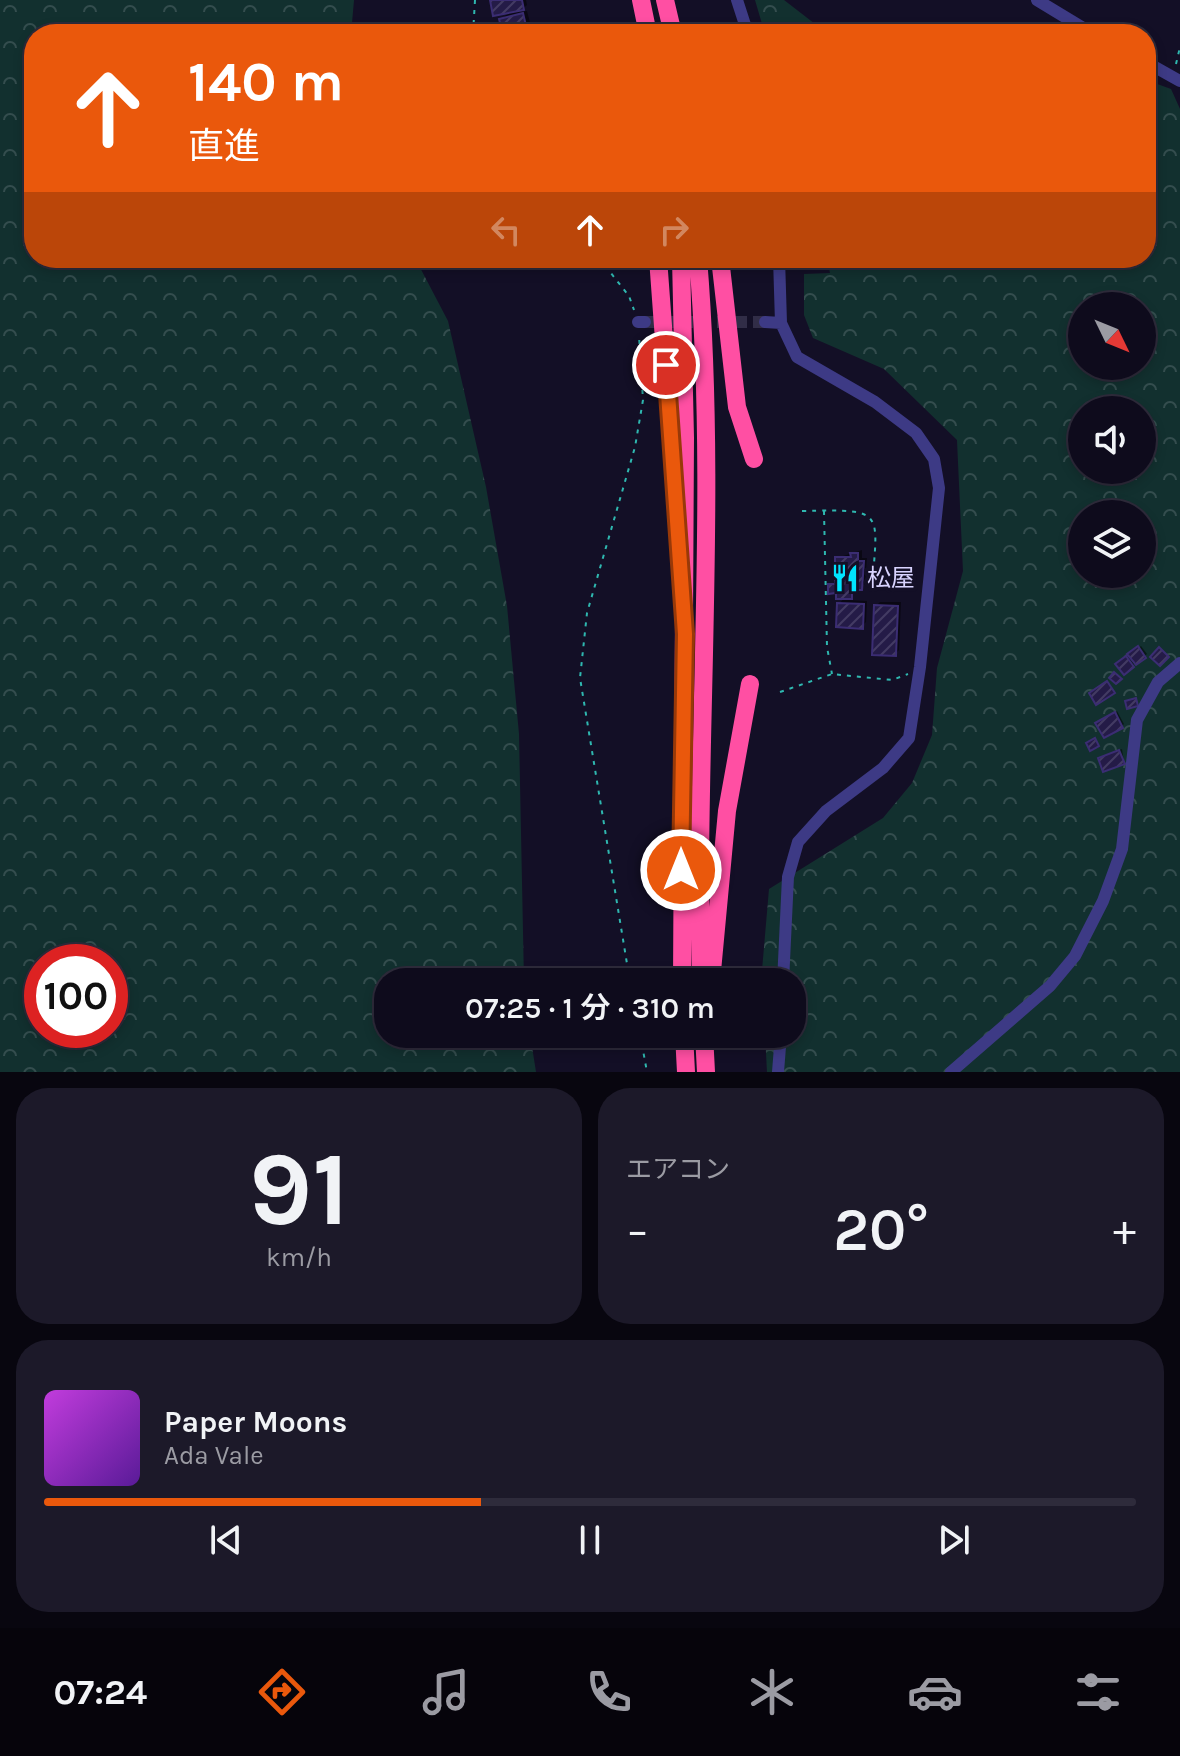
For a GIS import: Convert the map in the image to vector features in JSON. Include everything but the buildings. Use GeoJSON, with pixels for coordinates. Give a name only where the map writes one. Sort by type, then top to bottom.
{"type":"FeatureCollection","features":[{"type":"Feature","properties":{"kind":"highway"},"geometry":{"type":"LineString","coordinates":[[641,0],[646,24]]}},
{"type":"Feature","properties":{"kind":"highway"},"geometry":{"type":"LineString","coordinates":[[663,0],[669,24]]}},
{"type":"Feature","properties":{"kind":"highway"},"geometry":{"type":"LineString","coordinates":[[659,268],[685,634]]}},
{"type":"Feature","properties":{"kind":"highway"},"geometry":{"type":"LineString","coordinates":[[681,268],[685,634],[680,844],[682,968]]}},
{"type":"Feature","properties":{"kind":"highway"},"geometry":{"type":"LineString","coordinates":[[698,268],[706,562],[699,844],[701,968]]}},
{"type":"Feature","properties":{"kind":"highway"},"geometry":{"type":"LineString","coordinates":[[721,268],[737,407],[754,459]]}},
{"type":"Feature","properties":{"kind":"highway"},"geometry":{"type":"LineString","coordinates":[[712,968],[727,811],[750,684]]}},
{"type":"Feature","properties":{"kind":"highway"},"geometry":{"type":"LineString","coordinates":[[685,1048],[686,1072]]}},
{"type":"Feature","properties":{"kind":"highway"},"geometry":{"type":"LineString","coordinates":[[706,1048],[706,1070]]}},
{"type":"Feature","properties":{"kind":"street"},"geometry":{"type":"LineString","coordinates":[[737,0],[745,24]]}},
{"type":"Feature","properties":{"kind":"street"},"geometry":{"type":"LineString","coordinates":[[1037,0],[1077,24]]}},
{"type":"Feature","properties":{"kind":"street"},"geometry":{"type":"LineString","coordinates":[[1156,68],[1176,79]]}},
{"type":"Feature","properties":{"kind":"street"},"geometry":{"type":"LineString","coordinates":[[779,268],[781,323],[797,357],[875,402],[916,433],[934,459],[939,488],[915,709],[904,747],[883,768],[826,811],[798,842],[788,877],[784,968]]}},
{"type":"Feature","properties":{"kind":"street"},"geometry":{"type":"LineString","coordinates":[[765,322],[781,323]]}},
{"type":"Feature","properties":{"kind":"street"},"geometry":{"type":"LineString","coordinates":[[951,1072],[1050,986],[1075,956],[1103,901],[1122,849],[1137,720],[1158,682],[1180,663]]}},
{"type":"Feature","properties":{"kind":"street"},"geometry":{"type":"LineString","coordinates":[[778,1072],[780,1048]]}},
{"type":"Feature","properties":{"kind":"path"},"geometry":{"type":"LineString","coordinates":[[474,24],[475,0]]}},
{"type":"Feature","properties":{"kind":"path"},"geometry":{"type":"LineString","coordinates":[[1176,79],[1180,47]]}},
{"type":"Feature","properties":{"kind":"path"},"geometry":{"type":"LineString","coordinates":[[607,268],[629,296],[642,322],[643,400],[635,447],[587,613],[580,678],[628,968]]}},
{"type":"Feature","properties":{"kind":"path"},"geometry":{"type":"LineString","coordinates":[[802,511],[866,512],[875,530],[872,591]]}},
{"type":"Feature","properties":{"kind":"path"},"geometry":{"type":"LineString","coordinates":[[824,511],[827,647],[832,674]]}},
{"type":"Feature","properties":{"kind":"path"},"geometry":{"type":"LineString","coordinates":[[780,692],[832,674],[892,680],[920,668]]}},
{"type":"Feature","properties":{"kind":"path"},"geometry":{"type":"LineString","coordinates":[[643,1048],[647,1072]]}},
{"type":"Feature","properties":{"kind":"green space"},"geometry":{"type":"Polygon","coordinates":[[[0,0],[354,0],[352,24],[24,24],[24,268],[420,268],[448,321],[486,487],[507,606],[519,734],[524,968],[374,968],[374,1048],[532,1048],[536,1072],[0,1072],[0,0]]]}},
{"type":"Feature","properties":{"kind":"green space"},"geometry":{"type":"Polygon","coordinates":[[[755,0],[784,0],[815,24],[762,24],[755,0]]]}},
{"type":"Feature","properties":{"kind":"green space"},"geometry":{"type":"Polygon","coordinates":[[[1156,84],[1171,89],[1180,109],[1180,1072],[767,1072],[766,1048],[806,1048],[806,968],[762,968],[769,889],[883,818],[912,783],[932,735],[937,668],[963,571],[957,440],[884,369],[813,338],[804,315],[804,274],[830,273],[829,268],[1156,268],[1156,84]]]}},
{"type":"Feature","properties":{"kind":"tunnel"},"geometry":{"type":"LineString","coordinates":[[645,322],[765,322]]}},
{"type":"Feature","properties":{"kind":"place","name":"松屋"},"geometry":{"type":"Point","coordinates":[845,578]}},
{"type":"Feature","properties":{"kind":"route"},"geometry":{"type":"LineString","coordinates":[[666,365],[685,634],[681,870]]}}]}
